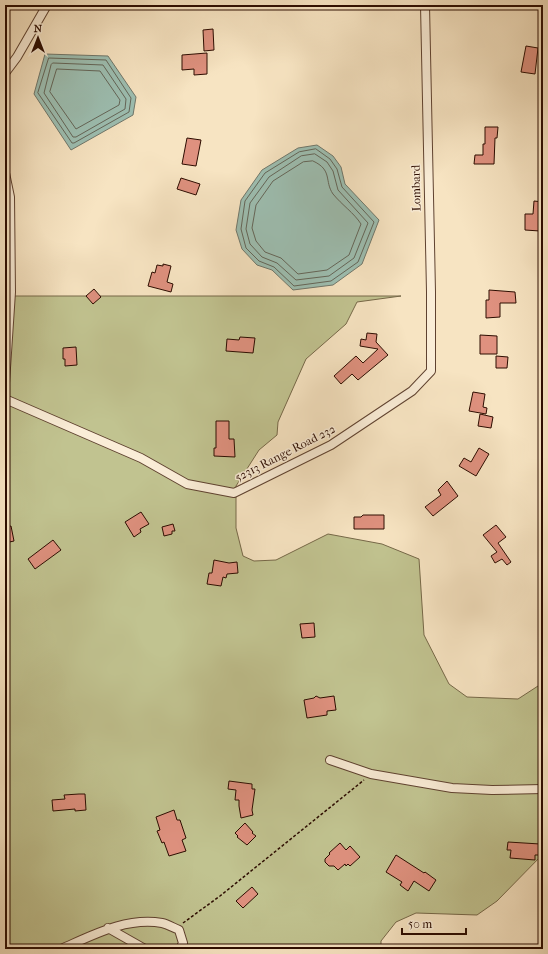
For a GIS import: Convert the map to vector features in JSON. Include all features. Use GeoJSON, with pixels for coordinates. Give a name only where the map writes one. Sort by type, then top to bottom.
{"type":"FeatureCollection","features":[{"type":"Feature","properties":{"kind":"street"},"geometry":{"type":"LineString","coordinates":[[5,72],[17,57],[47,5]]}},
{"type":"Feature","properties":{"kind":"street","name":"Lombard"},"geometry":{"type":"LineString","coordinates":[[425,5],[431,292],[431,371]]}},
{"type":"Feature","properties":{"kind":"street"},"geometry":{"type":"LineString","coordinates":[[5,173],[10,198],[11,292],[5,383]]}},
{"type":"Feature","properties":{"kind":"street","name":"52313 Range Road 232"},"geometry":{"type":"LineString","coordinates":[[5,399],[141,458],[188,484],[234,493],[331,445],[412,391],[431,371]]}},
{"type":"Feature","properties":{"kind":"street"},"geometry":{"type":"LineString","coordinates":[[330,760],[371,774],[452,788],[492,790],[543,789]]}},
{"type":"Feature","properties":{"kind":"street"},"geometry":{"type":"LineString","coordinates":[[61,949],[108,928],[142,921],[163,923],[178,930],[183,943],[180,949]]}},
{"type":"Feature","properties":{"kind":"street"},"geometry":{"type":"LineString","coordinates":[[108,928],[145,949]]}},
{"type":"Feature","properties":{"kind":"path"},"geometry":{"type":"LineString","coordinates":[[178,930],[185,922],[220,896],[371,774]]}},
{"type":"Feature","properties":{"kind":"green space"},"geometry":{"type":"Polygon","coordinates":[[[5,296],[401,296],[357,302],[346,324],[306,359],[278,422],[277,435],[259,450],[236,486],[236,528],[243,556],[254,561],[276,560],[328,534],[382,544],[419,559],[424,635],[449,684],[467,697],[518,699],[538,686],[543,686],[543,766],[541,766],[543,854],[497,901],[477,915],[416,913],[396,922],[381,941],[381,949],[5,949],[5,296]]]}},
{"type":"Feature","properties":{"kind":"water"},"geometry":{"type":"Polygon","coordinates":[[[45,54],[108,56],[136,97],[133,115],[71,150],[34,94],[45,54]]]}},
{"type":"Feature","properties":{"kind":"water"},"geometry":{"type":"Polygon","coordinates":[[[317,145],[333,156],[341,167],[345,184],[379,220],[362,264],[333,285],[293,290],[272,270],[257,265],[242,249],[236,230],[241,200],[262,170],[298,148],[317,145]]]}},
{"type":"Feature","properties":{"kind":"building"},"geometry":{"type":"Polygon","coordinates":[[[213,29],[214,50],[204,51],[203,30],[213,29]]]}},
{"type":"Feature","properties":{"kind":"building"},"geometry":{"type":"Polygon","coordinates":[[[526,46],[538,48],[535,74],[521,72],[526,46]]]}},
{"type":"Feature","properties":{"kind":"building"},"geometry":{"type":"Polygon","coordinates":[[[207,53],[207,74],[194,75],[194,69],[182,70],[182,55],[207,53]]]}},
{"type":"Feature","properties":{"kind":"building"},"geometry":{"type":"Polygon","coordinates":[[[485,127],[498,127],[497,138],[495,138],[494,164],[474,164],[475,155],[483,155],[483,144],[485,144],[485,127]]]}},
{"type":"Feature","properties":{"kind":"building"},"geometry":{"type":"Polygon","coordinates":[[[187,138],[201,140],[196,166],[182,164],[187,138]]]}},
{"type":"Feature","properties":{"kind":"building"},"geometry":{"type":"Polygon","coordinates":[[[181,178],[200,184],[196,195],[177,189],[181,178]]]}},
{"type":"Feature","properties":{"kind":"building"},"geometry":{"type":"Polygon","coordinates":[[[534,201],[543,202],[543,216],[540,231],[525,230],[525,214],[533,214],[534,201]]]}},
{"type":"Feature","properties":{"kind":"building"},"geometry":{"type":"Polygon","coordinates":[[[163,264],[171,266],[167,282],[173,284],[171,292],[148,286],[152,272],[155,273],[157,265],[163,266],[163,264]]]}},
{"type":"Feature","properties":{"kind":"building"},"geometry":{"type":"Polygon","coordinates":[[[94,289],[101,297],[93,304],[86,296],[94,289]]]}},
{"type":"Feature","properties":{"kind":"building"},"geometry":{"type":"Polygon","coordinates":[[[489,290],[515,292],[516,303],[500,303],[500,317],[486,318],[486,300],[489,300],[489,290]]]}},
{"type":"Feature","properties":{"kind":"building"},"geometry":{"type":"Polygon","coordinates":[[[367,333],[377,334],[376,342],[388,355],[358,380],[352,374],[341,384],[334,376],[356,356],[363,363],[378,349],[360,346],[361,339],[366,340],[367,333]]]}},
{"type":"Feature","properties":{"kind":"building"},"geometry":{"type":"Polygon","coordinates":[[[480,335],[497,336],[497,354],[480,354],[480,335]]]}},
{"type":"Feature","properties":{"kind":"building"},"geometry":{"type":"Polygon","coordinates":[[[240,337],[255,338],[253,353],[226,351],[227,339],[239,340],[240,337]]]}},
{"type":"Feature","properties":{"kind":"building"},"geometry":{"type":"Polygon","coordinates":[[[76,347],[77,365],[65,366],[65,359],[63,359],[63,348],[76,347]]]}},
{"type":"Feature","properties":{"kind":"building"},"geometry":{"type":"Polygon","coordinates":[[[496,356],[508,357],[507,368],[496,368],[496,356]]]}},
{"type":"Feature","properties":{"kind":"building"},"geometry":{"type":"Polygon","coordinates":[[[473,392],[485,394],[483,407],[487,408],[486,414],[469,411],[473,392]]]}},
{"type":"Feature","properties":{"kind":"building"},"geometry":{"type":"Polygon","coordinates":[[[480,414],[493,417],[491,428],[478,426],[480,414]]]}},
{"type":"Feature","properties":{"kind":"building"},"geometry":{"type":"Polygon","coordinates":[[[216,421],[229,421],[229,439],[234,439],[235,457],[214,456],[214,448],[216,448],[216,421]]]}},
{"type":"Feature","properties":{"kind":"building"},"geometry":{"type":"Polygon","coordinates":[[[479,448],[489,454],[476,476],[459,466],[464,458],[471,462],[479,448]]]}},
{"type":"Feature","properties":{"kind":"building"},"geometry":{"type":"Polygon","coordinates":[[[447,481],[458,496],[433,516],[425,507],[441,495],[438,490],[447,481]]]}},
{"type":"Feature","properties":{"kind":"building"},"geometry":{"type":"Polygon","coordinates":[[[141,512],[149,524],[140,529],[141,532],[134,537],[125,522],[141,512]]]}},
{"type":"Feature","properties":{"kind":"building"},"geometry":{"type":"Polygon","coordinates":[[[363,515],[384,515],[384,529],[354,529],[354,517],[361,517],[363,515]]]}},
{"type":"Feature","properties":{"kind":"building"},"geometry":{"type":"Polygon","coordinates":[[[173,524],[175,531],[172,531],[172,534],[164,536],[162,527],[173,524]]]}},
{"type":"Feature","properties":{"kind":"building"},"geometry":{"type":"Polygon","coordinates":[[[496,525],[506,537],[498,543],[511,562],[507,565],[502,559],[495,563],[491,556],[497,552],[483,535],[496,525]]]}},
{"type":"Feature","properties":{"kind":"building"},"geometry":{"type":"Polygon","coordinates":[[[11,526],[14,541],[5,543],[5,527],[11,526]]]}},
{"type":"Feature","properties":{"kind":"building"},"geometry":{"type":"Polygon","coordinates":[[[53,540],[61,550],[35,569],[28,559],[53,540]]]}},
{"type":"Feature","properties":{"kind":"building"},"geometry":{"type":"Polygon","coordinates":[[[214,560],[229,563],[237,562],[238,573],[227,574],[226,578],[223,577],[221,586],[207,584],[209,573],[212,573],[214,560]]]}},
{"type":"Feature","properties":{"kind":"building"},"geometry":{"type":"Polygon","coordinates":[[[314,623],[315,637],[302,638],[300,624],[314,623]]]}},
{"type":"Feature","properties":{"kind":"building"},"geometry":{"type":"Polygon","coordinates":[[[316,696],[320,698],[334,696],[336,710],[327,711],[327,715],[307,718],[304,700],[314,698],[316,696]]]}},
{"type":"Feature","properties":{"kind":"building"},"geometry":{"type":"Polygon","coordinates":[[[229,781],[252,784],[252,789],[255,789],[252,810],[253,815],[241,818],[239,800],[235,800],[236,790],[228,789],[229,781]]]}},
{"type":"Feature","properties":{"kind":"building"},"geometry":{"type":"Polygon","coordinates":[[[85,794],[86,810],[75,811],[75,809],[53,811],[52,800],[65,799],[64,795],[85,794]]]}},
{"type":"Feature","properties":{"kind":"building"},"geometry":{"type":"Polygon","coordinates":[[[174,810],[177,820],[180,820],[186,838],[182,840],[186,851],[169,856],[164,842],[162,843],[157,831],[160,830],[156,817],[174,810]]]}},
{"type":"Feature","properties":{"kind":"building"},"geometry":{"type":"Polygon","coordinates":[[[245,823],[256,836],[247,845],[237,837],[238,836],[235,833],[245,823]]]}},
{"type":"Feature","properties":{"kind":"building"},"geometry":{"type":"Polygon","coordinates":[[[508,842],[540,844],[539,855],[535,855],[535,860],[510,858],[511,850],[507,850],[508,842]]]}},
{"type":"Feature","properties":{"kind":"building"},"geometry":{"type":"Polygon","coordinates":[[[340,843],[346,850],[350,846],[360,857],[350,866],[348,864],[346,866],[345,864],[338,870],[334,866],[329,866],[325,862],[325,859],[340,843]]]}},
{"type":"Feature","properties":{"kind":"building"},"geometry":{"type":"Polygon","coordinates":[[[396,855],[436,880],[429,891],[414,881],[408,891],[400,885],[402,882],[386,872],[396,855]]]}},
{"type":"Feature","properties":{"kind":"building"},"geometry":{"type":"Polygon","coordinates":[[[252,887],[258,894],[243,908],[236,901],[252,887]]]}}]}
